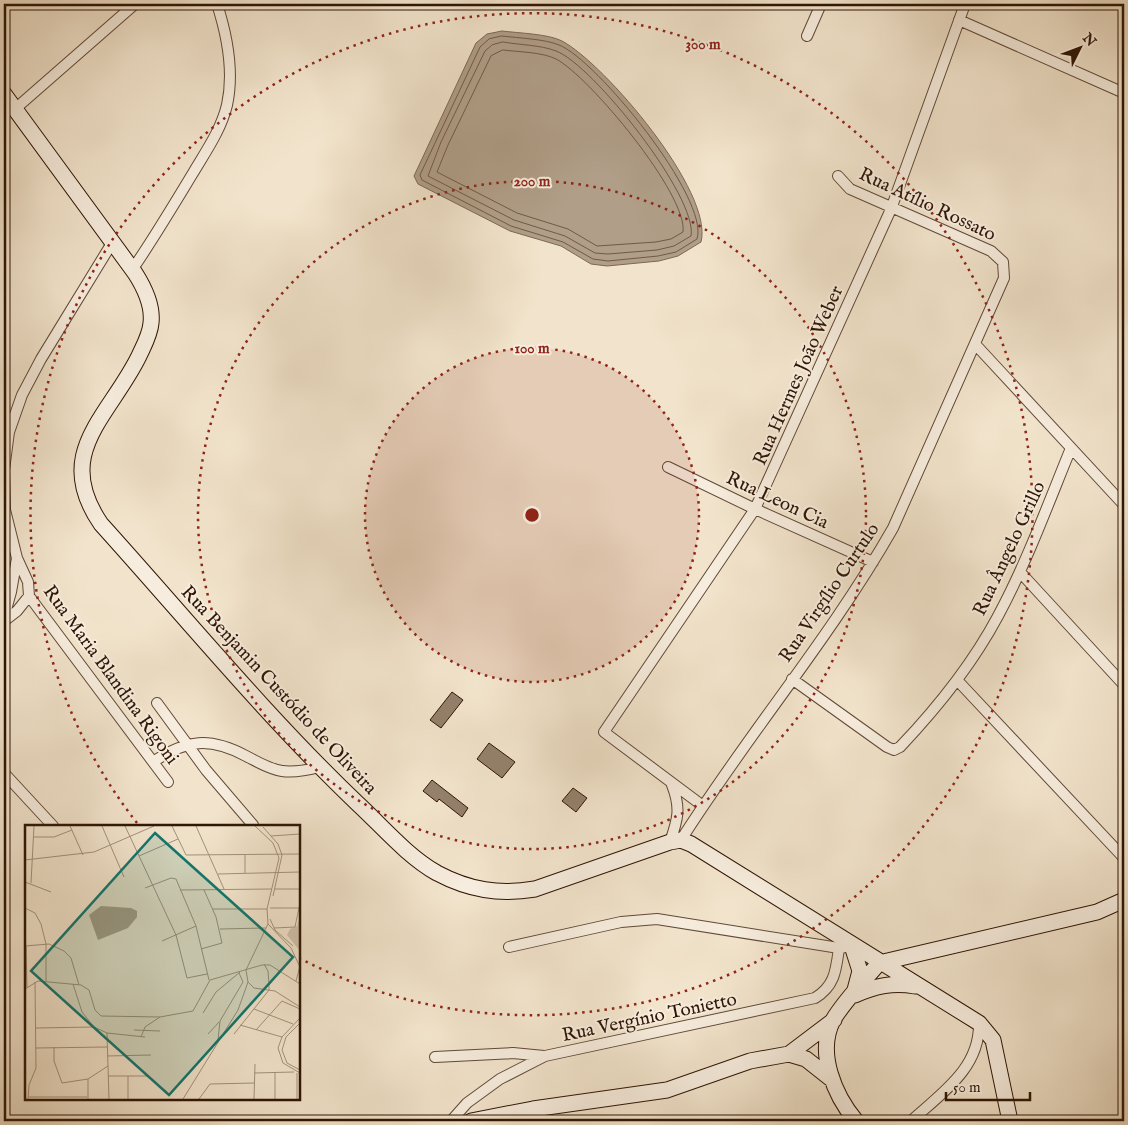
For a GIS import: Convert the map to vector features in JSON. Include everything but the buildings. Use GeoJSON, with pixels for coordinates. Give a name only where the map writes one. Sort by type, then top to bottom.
{"type":"FeatureCollection","features":[{"type":"Feature","properties":{"kind":"main road","name":"Rua Benjamin Custódio de Oliveira"},"geometry":{"type":"LineString","coordinates":[[4,94],[134,271],[149,301],[152,322],[147,338],[135,364],[85,448],[81,476],[86,498],[101,524],[320,767],[417,860],[436,872],[479,890],[513,893],[535,889],[676,841]]}},
{"type":"Feature","properties":{"kind":"main road"},"geometry":{"type":"LineString","coordinates":[[676,841],[691,844],[846,947],[879,962],[979,1023],[993,1040],[1010,1121]]}},
{"type":"Feature","properties":{"kind":"main road"},"geometry":{"type":"LineString","coordinates":[[471,1121],[533,1109],[667,1090],[750,1061],[789,1054],[834,1020],[879,962],[1097,912],[1124,900]]}},
{"type":"Feature","properties":{"kind":"main road"},"geometry":{"type":"LineString","coordinates":[[846,947],[860,971],[852,996]]}},
{"type":"Feature","properties":{"kind":"main road"},"geometry":{"type":"LineString","coordinates":[[852,996],[884,985],[900,984],[921,987]]}},
{"type":"Feature","properties":{"kind":"main road"},"geometry":{"type":"LineString","coordinates":[[830,1078],[828,1044],[834,1020]]}},
{"type":"Feature","properties":{"kind":"main road"},"geometry":{"type":"LineString","coordinates":[[789,1054],[806,1060],[830,1078],[856,1121]]}},
{"type":"Feature","properties":{"kind":"street"},"geometry":{"type":"LineString","coordinates":[[15,109],[135,4]]}},
{"type":"Feature","properties":{"kind":"street"},"geometry":{"type":"LineString","coordinates":[[134,271],[220,128],[227,105],[230,67],[225,35],[217,4]]}},
{"type":"Feature","properties":{"kind":"street"},"geometry":{"type":"LineString","coordinates":[[807,36],[821,4]]}},
{"type":"Feature","properties":{"kind":"street","name":"Rua Hermes João Weber"},"geometry":{"type":"LineString","coordinates":[[672,785],[604,732],[755,509],[891,209],[966,4]]}},
{"type":"Feature","properties":{"kind":"street"},"geometry":{"type":"LineString","coordinates":[[959,20],[1124,93]]}},
{"type":"Feature","properties":{"kind":"street","name":"Rua Atílio Rossato"},"geometry":{"type":"LineString","coordinates":[[838,176],[850,189],[891,209],[991,251],[1003,262]]}},
{"type":"Feature","properties":{"kind":"street","name":"Rua Maria Blandina Rigoni"},"geometry":{"type":"LineString","coordinates":[[112,243],[41,358],[22,395],[9,432],[4,470],[4,510],[17,558],[28,582],[29,596],[168,782]]}},
{"type":"Feature","properties":{"kind":"street","name":"Rua Virgílio Curtulo"},"geometry":{"type":"LineString","coordinates":[[676,841],[703,806],[874,562],[892,528],[1004,278],[1003,262]]}},
{"type":"Feature","properties":{"kind":"street"},"geometry":{"type":"LineString","coordinates":[[975,344],[1124,506]]}},
{"type":"Feature","properties":{"kind":"street","name":"Rua Ângelo Grillo"},"geometry":{"type":"LineString","coordinates":[[792,678],[887,748],[894,750],[906,741],[957,680],[998,617],[1020,572],[1072,448]]}},
{"type":"Feature","properties":{"kind":"street","name":"Rua Leon Cia"},"geometry":{"type":"LineString","coordinates":[[668,467],[755,509],[874,562]]}},
{"type":"Feature","properties":{"kind":"street","name":"Rua Maria Blandina Rigoni"},"geometry":{"type":"LineString","coordinates":[[4,617],[17,558]]}},
{"type":"Feature","properties":{"kind":"street"},"geometry":{"type":"LineString","coordinates":[[1020,572],[1124,684]]}},
{"type":"Feature","properties":{"kind":"street"},"geometry":{"type":"LineString","coordinates":[[4,621],[17,611],[29,596]]}},
{"type":"Feature","properties":{"kind":"street"},"geometry":{"type":"LineString","coordinates":[[957,680],[1124,858]]}},
{"type":"Feature","properties":{"kind":"street"},"geometry":{"type":"LineString","coordinates":[[157,703],[187,744],[253,825]]}},
{"type":"Feature","properties":{"kind":"street"},"geometry":{"type":"LineString","coordinates":[[153,762],[187,744],[212,743],[228,747],[269,768],[282,771],[292,772],[320,767]]}},
{"type":"Feature","properties":{"kind":"street"},"geometry":{"type":"LineString","coordinates":[[4,773],[53,825]]}},
{"type":"Feature","properties":{"kind":"street"},"geometry":{"type":"LineString","coordinates":[[672,785],[703,806]]}},
{"type":"Feature","properties":{"kind":"street"},"geometry":{"type":"LineString","coordinates":[[672,785],[678,801],[676,841]]}},
{"type":"Feature","properties":{"kind":"street"},"geometry":{"type":"LineString","coordinates":[[509,947],[620,922],[657,920],[846,947]]}},
{"type":"Feature","properties":{"kind":"street","name":"Rua Vergínio Tonietto"},"geometry":{"type":"LineString","coordinates":[[451,1121],[467,1103],[500,1079],[545,1056],[815,998],[827,991],[834,979],[846,947]]}},
{"type":"Feature","properties":{"kind":"street"},"geometry":{"type":"LineString","coordinates":[[911,1121],[964,1072],[975,1054],[979,1036],[979,1023]]}},
{"type":"Feature","properties":{"kind":"street"},"geometry":{"type":"LineString","coordinates":[[435,1057],[504,1053],[545,1056]]}},
{"type":"Feature","properties":{"kind":"water"},"geometry":{"type":"Polygon","coordinates":[[[502,31],[542,35],[562,41],[581,54],[604,75],[652,131],[674,162],[691,193],[701,220],[701,242],[678,256],[659,261],[607,266],[591,264],[561,246],[510,231],[418,184],[414,176],[476,43],[487,34],[502,31]]]}}]}
